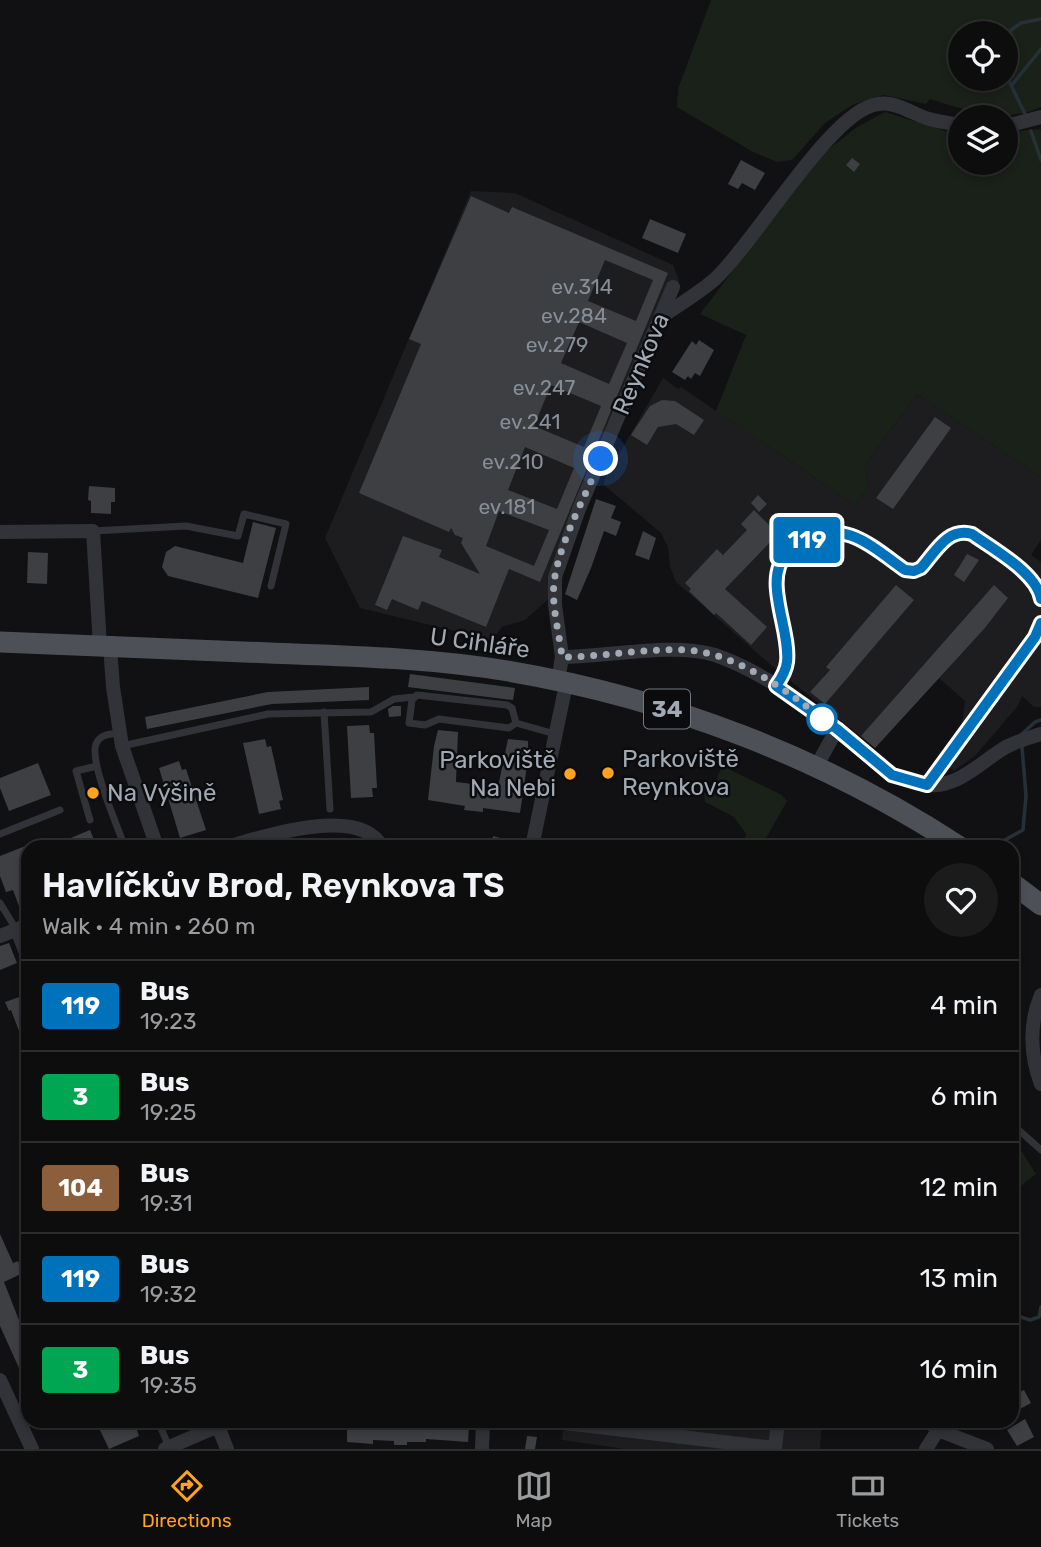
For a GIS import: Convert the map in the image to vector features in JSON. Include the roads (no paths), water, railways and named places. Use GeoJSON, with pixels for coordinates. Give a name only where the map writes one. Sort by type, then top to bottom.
{"type":"FeatureCollection","features":[{"type":"Feature","properties":{"kind":"main road","name":"U Cihláře"},"geometry":{"type":"LineString","coordinates":[[0,642],[405,660],[484,668],[671,710],[749,738],[876,798],[948,840]]}},
{"type":"Feature","properties":{"kind":"main road"},"geometry":{"type":"LineString","coordinates":[[1019,888],[1041,905]]}},
{"type":"Feature","properties":{"kind":"street"},"geometry":{"type":"LineString","coordinates":[[663,316],[716,278],[756,232],[829,138],[859,113],[876,103],[895,104],[929,119],[948,123]]}},
{"type":"Feature","properties":{"kind":"street"},"geometry":{"type":"LineString","coordinates":[[1018,123],[1041,117]]}},
{"type":"Feature","properties":{"kind":"street","name":"Reynkova"},"geometry":{"type":"LineString","coordinates":[[532,840],[555,734],[561,687],[562,657],[555,605],[555,577],[579,509],[673,287]]}},
{"type":"Feature","properties":{"kind":"street"},"geometry":{"type":"LineString","coordinates":[[0,532],[93,531],[105,646],[121,739],[155,840]]}},
{"type":"Feature","properties":{"kind":"street"},"geometry":{"type":"LineString","coordinates":[[562,657],[596,657],[665,650],[698,651],[731,661],[776,686],[837,729],[892,775],[927,785],[958,781],[1009,746],[1041,734]]}},
{"type":"Feature","properties":{"kind":"street"},"geometry":{"type":"LineString","coordinates":[[816,768],[837,729]]}},
{"type":"Feature","properties":{"kind":"street"},"geometry":{"type":"LineString","coordinates":[[281,840],[308,826],[333,825],[365,832],[377,840]]}},
{"type":"Feature","properties":{"kind":"street"},"geometry":{"type":"LineString","coordinates":[[0,936],[21,927]]}},
{"type":"Feature","properties":{"kind":"street"},"geometry":{"type":"LineString","coordinates":[[1041,995],[1034,1018],[1032,1038],[1041,1084]]}},
{"type":"Feature","properties":{"kind":"street"},"geometry":{"type":"LineString","coordinates":[[0,1380],[21,1425]]}},
{"type":"Feature","properties":{"kind":"street"},"geometry":{"type":"LineString","coordinates":[[22,1428],[32,1449]]}},
{"type":"Feature","properties":{"kind":"street"},"geometry":{"type":"LineString","coordinates":[[167,1448],[209,1428]]}},
{"type":"Feature","properties":{"kind":"street"},"geometry":{"type":"LineString","coordinates":[[219,1428],[227,1449]]}},
{"type":"Feature","properties":{"kind":"street"},"geometry":{"type":"LineString","coordinates":[[482,1449],[483,1428]]}},
{"type":"Feature","properties":{"kind":"street"},"geometry":{"type":"LineString","coordinates":[[602,1428],[775,1448],[777,1428]]}},
{"type":"Feature","properties":{"kind":"street"},"geometry":{"type":"LineString","coordinates":[[926,1449],[932,1428]]}},
{"type":"Feature","properties":{"kind":"street"},"geometry":{"type":"LineString","coordinates":[[938,1428],[987,1449]]}},
{"type":"Feature","properties":{"kind":"lane"},"geometry":{"type":"LineString","coordinates":[[93,531],[186,526],[238,536],[244,514],[286,524],[271,586]]}},
{"type":"Feature","properties":{"kind":"lane"},"geometry":{"type":"LineString","coordinates":[[776,686],[785,669],[787,657],[784,623],[777,598],[776,579],[780,564],[788,552],[817,534],[832,531],[855,535],[905,570],[914,571],[921,568],[952,533],[963,531],[972,534],[1032,579],[1040,592],[1041,600]]}},
{"type":"Feature","properties":{"kind":"lane"},"geometry":{"type":"LineString","coordinates":[[927,785],[1035,637],[1041,623]]}},
{"type":"Feature","properties":{"kind":"lane"},"geometry":{"type":"LineString","coordinates":[[123,840],[95,755],[96,743],[104,736],[121,739],[268,714],[371,712],[400,697],[417,695],[507,705],[512,708],[516,723]]}},
{"type":"Feature","properties":{"kind":"lane"},"geometry":{"type":"LineString","coordinates":[[414,697],[410,723],[425,725],[439,719],[509,728],[516,723]]}},
{"type":"Feature","properties":{"kind":"lane"},"geometry":{"type":"LineString","coordinates":[[324,712],[330,809]]}},
{"type":"Feature","properties":{"kind":"lane"},"geometry":{"type":"LineString","coordinates":[[516,723],[555,734]]}},
{"type":"Feature","properties":{"kind":"lane"},"geometry":{"type":"LineString","coordinates":[[90,820],[76,771],[97,766]]}},
{"type":"Feature","properties":{"kind":"lane"},"geometry":{"type":"LineString","coordinates":[[0,834],[60,810]]}},
{"type":"Feature","properties":{"kind":"lane"},"geometry":{"type":"LineString","coordinates":[[0,903],[21,926]]}},
{"type":"Feature","properties":{"kind":"lane"},"geometry":{"type":"LineString","coordinates":[[1019,1130],[1041,1150]]}},
{"type":"Feature","properties":{"kind":"lane"},"geometry":{"type":"LineString","coordinates":[[160,1428],[167,1448]]}},
{"type":"Feature","properties":{"kind":"waterway"},"geometry":{"type":"LineString","coordinates":[[1018,25],[1041,19]]}},
{"type":"Feature","properties":{"kind":"waterway"},"geometry":{"type":"LineString","coordinates":[[1018,78],[1041,49]]}},
{"type":"Feature","properties":{"kind":"waterway"},"geometry":{"type":"LineString","coordinates":[[1014,91],[1026,116]]}},
{"type":"Feature","properties":{"kind":"waterway"},"geometry":{"type":"LineString","coordinates":[[1031,131],[1041,160]]}},
{"type":"Feature","properties":{"kind":"waterway"},"geometry":{"type":"LineString","coordinates":[[1022,734],[1041,720]]}},
{"type":"Feature","properties":{"kind":"waterway"},"geometry":{"type":"LineString","coordinates":[[1005,840],[1023,830],[1026,796],[1022,747]]}},
{"type":"Feature","properties":{"kind":"waterway"},"geometry":{"type":"LineString","coordinates":[[1019,1316],[1030,1320],[1039,1317],[1041,1307]]}},
{"type":"Feature","properties":{"kind":"place","name":"Parkoviště Reynkova"},"geometry":{"type":"Point","coordinates":[608,773]}},
{"type":"Feature","properties":{"kind":"place","name":"Parkoviště Na Nebi"},"geometry":{"type":"Point","coordinates":[570,774]}},
{"type":"Feature","properties":{"kind":"place","name":"Na Výšině"},"geometry":{"type":"Point","coordinates":[93,793]}}]}
